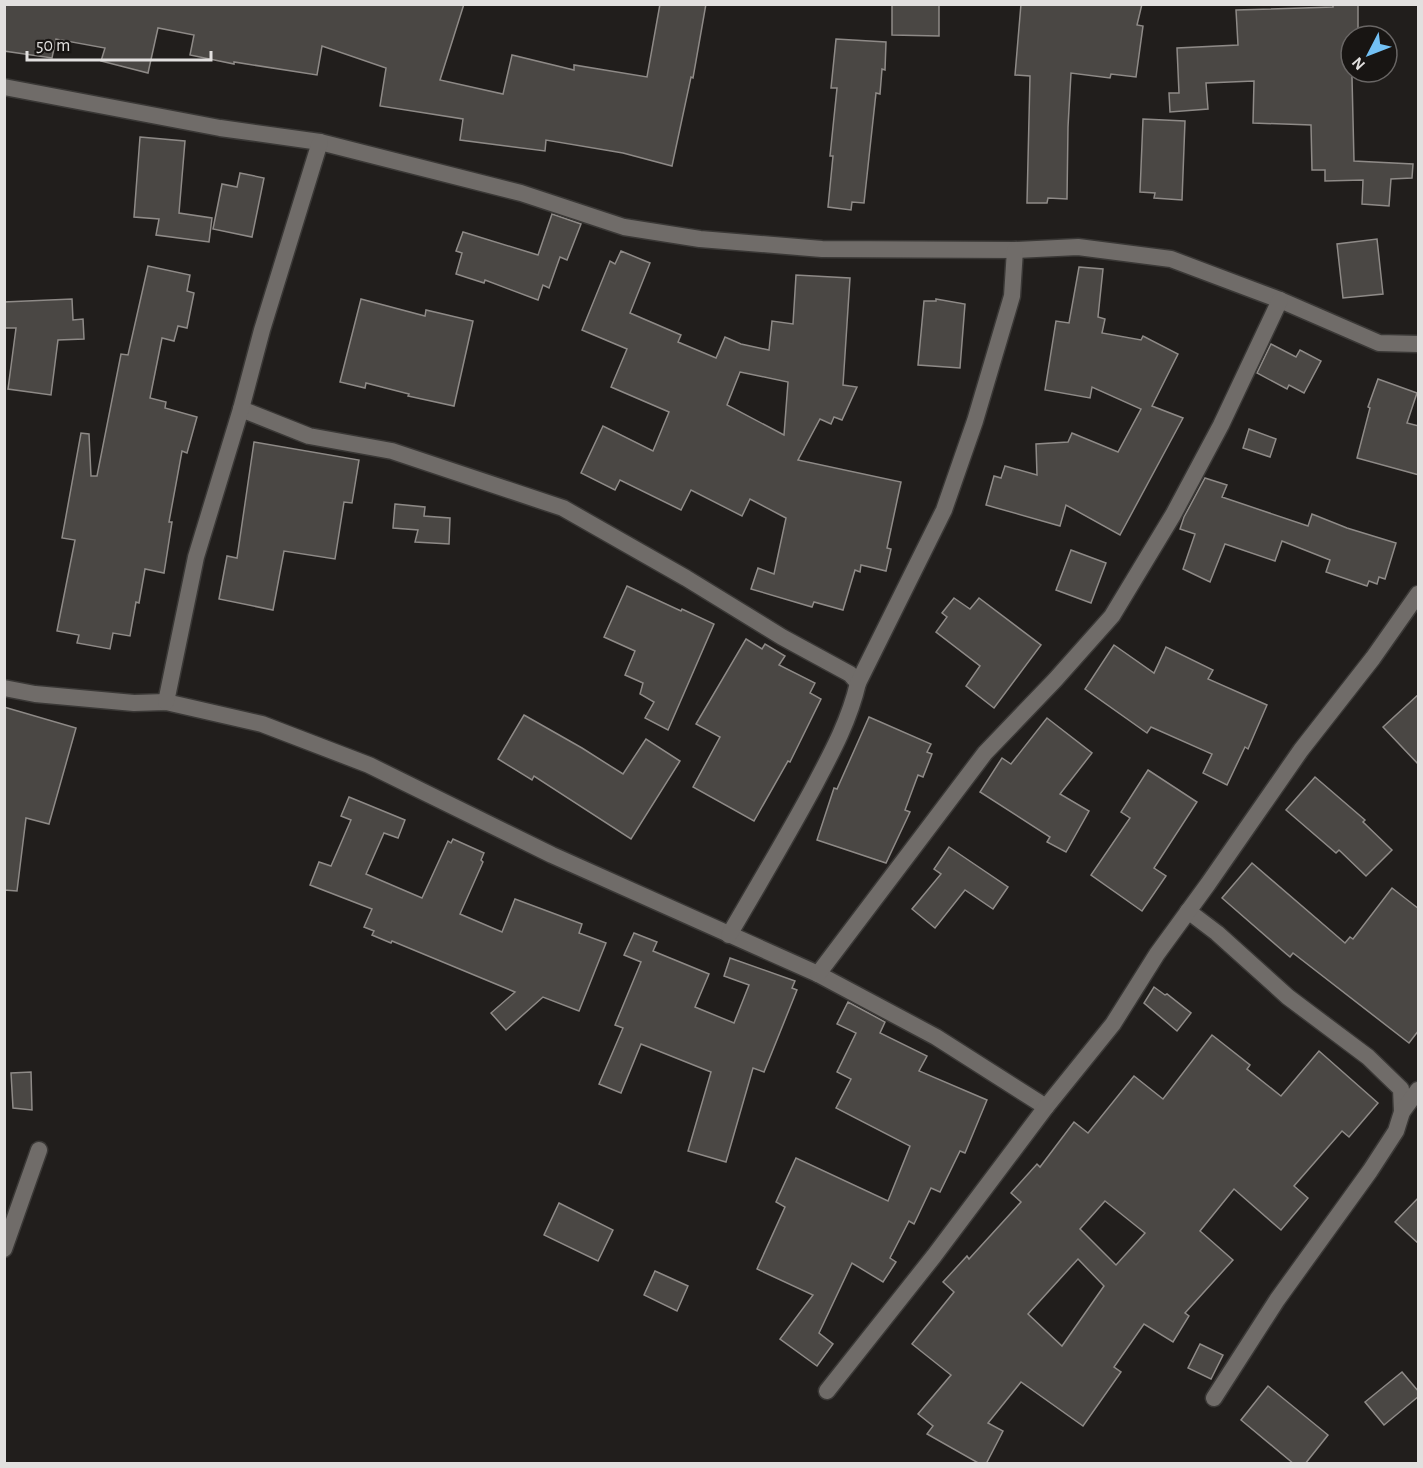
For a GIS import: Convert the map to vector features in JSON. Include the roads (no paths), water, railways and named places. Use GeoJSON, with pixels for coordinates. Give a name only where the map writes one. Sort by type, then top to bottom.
{"type":"FeatureCollection","features":[{"type":"Feature","properties":{"kind":"street"},"geometry":{"type":"LineString","coordinates":[[4,87],[220,128],[320,142],[521,193],[624,227],[700,239],[822,249],[1015,250],[1078,247],[1171,259],[1280,300],[1379,343],[1419,344]]}},
{"type":"Feature","properties":{"kind":"street"},"geometry":{"type":"LineString","coordinates":[[166,702],[196,557],[320,142]]}},
{"type":"Feature","properties":{"kind":"street"},"geometry":{"type":"LineString","coordinates":[[729,934],[778,854],[835,747],[851,712],[858,683],[944,510],[975,421],[1012,296],[1015,250]]}},
{"type":"Feature","properties":{"kind":"street"},"geometry":{"type":"LineString","coordinates":[[818,974],[985,753],[1112,616],[1173,515],[1221,425],[1280,300]]}},
{"type":"Feature","properties":{"kind":"street"},"geometry":{"type":"LineString","coordinates":[[241,409],[309,436],[393,451],[563,508],[686,578],[782,637],[850,674],[858,683]]}},
{"type":"Feature","properties":{"kind":"street"},"geometry":{"type":"LineString","coordinates":[[827,1391],[934,1256],[1046,1107],[1113,1024],[1156,954],[1208,884],[1301,750],[1373,658],[1419,594]]}},
{"type":"Feature","properties":{"kind":"street"},"geometry":{"type":"LineString","coordinates":[[4,688],[35,694],[134,703],[166,702],[262,724],[369,765],[552,855],[818,974],[936,1037],[1046,1107]]}},
{"type":"Feature","properties":{"kind":"street"},"geometry":{"type":"LineString","coordinates":[[1188,911],[1217,933],[1288,997],[1368,1057],[1401,1089],[1402,1112],[1396,1131],[1370,1171],[1276,1300],[1214,1398]]}},
{"type":"Feature","properties":{"kind":"street"},"geometry":{"type":"LineString","coordinates":[[1402,1112],[1419,1090]]}},
{"type":"Feature","properties":{"kind":"street"},"geometry":{"type":"LineString","coordinates":[[4,1248],[39,1150]]}}]}
